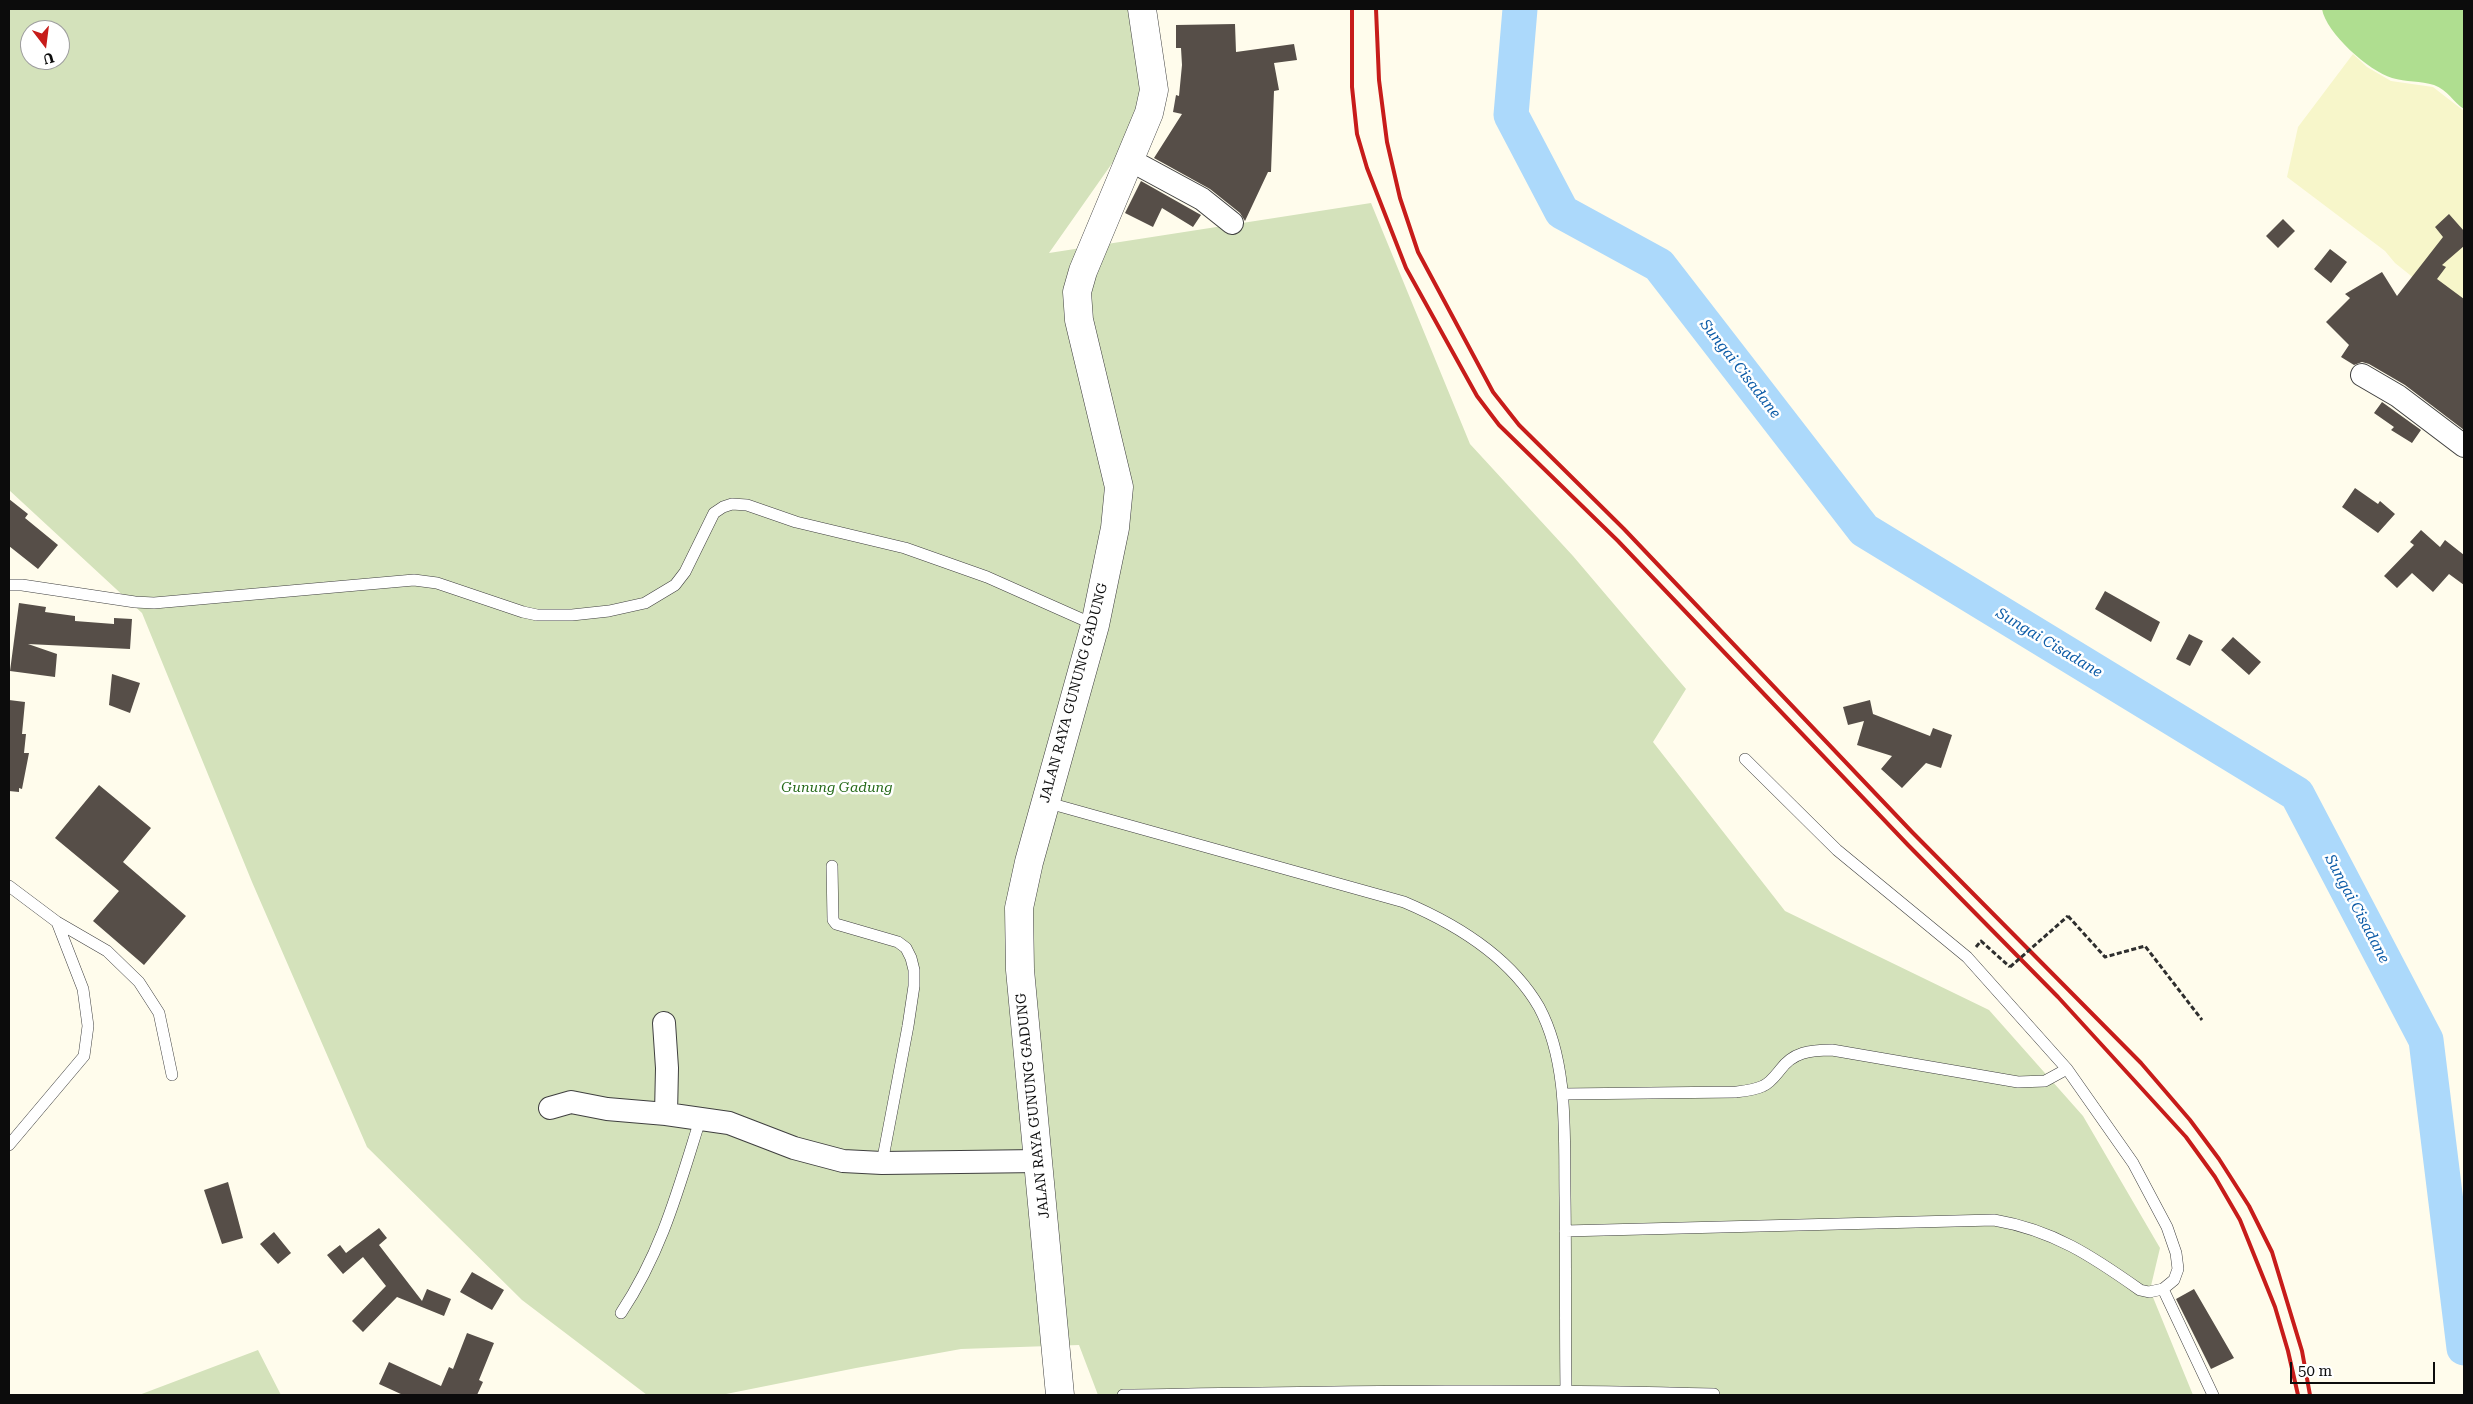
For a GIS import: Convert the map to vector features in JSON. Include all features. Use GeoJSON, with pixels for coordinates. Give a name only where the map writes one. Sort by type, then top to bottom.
{"type":"FeatureCollection","features":[{"type":"Feature","properties":{"kind":"street","name":"JALAN RAYA GUNUNG GADUNG"},"geometry":{"type":"LineString","coordinates":[[1060,1395],[1020,970],[1019,908],[1045,802],[1095,625],[1115,528],[1119,487],[1079,320],[1077,292],[1083,272],[1149,113],[1154,90],[1142,9]]}},
{"type":"Feature","properties":{"kind":"street"},"geometry":{"type":"LineString","coordinates":[[1130,160],[1202,199],[1232,223]]}},
{"type":"Feature","properties":{"kind":"street"},"geometry":{"type":"LineString","coordinates":[[2362,375],[2398,396],[2464,446]]}},
{"type":"Feature","properties":{"kind":"street"},"geometry":{"type":"LineString","coordinates":[[664,1023],[667,1068],[666,1114]]}},
{"type":"Feature","properties":{"kind":"street"},"geometry":{"type":"LineString","coordinates":[[550,1108],[571,1102],[607,1109],[716,1121],[744,1128],[820,1156],[843,1161],[882,1163],[1039,1161]]}},
{"type":"Feature","properties":{"kind":"lane"},"geometry":{"type":"LineString","coordinates":[[9,585],[22,585],[135,602],[154,603],[426,580],[523,612],[553,616],[581,614],[645,603],[662,594],[674,585],[685,572],[714,513],[723,506],[732,504],[747,505],[796,522],[905,548],[987,576],[1095,625]]}},
{"type":"Feature","properties":{"kind":"lane"},"geometry":{"type":"LineString","coordinates":[[1565,1231],[1994,1220],[2015,1224],[2066,1242],[2088,1254],[2140,1290],[2149,1292],[2163,1289],[2174,1280],[2178,1269],[2176,1253],[2167,1227],[2133,1162],[2067,1070],[1967,957],[1837,850],[1746,759]]}},
{"type":"Feature","properties":{"kind":"lane"},"geometry":{"type":"LineString","coordinates":[[1045,802],[1404,902],[1455,926],[1502,962],[1522,982],[1535,1002],[1550,1036],[1563,1094],[1566,1390]]}},
{"type":"Feature","properties":{"kind":"lane"},"geometry":{"type":"LineString","coordinates":[[832,866],[833,920],[836,924],[898,942],[906,948],[914,970],[908,1026],[882,1163]]}},
{"type":"Feature","properties":{"kind":"lane"},"geometry":{"type":"LineString","coordinates":[[9,886],[57,922],[107,951],[139,982],[159,1013],[172,1075]]}},
{"type":"Feature","properties":{"kind":"lane"},"geometry":{"type":"LineString","coordinates":[[9,1145],[84,1056],[88,1026],[83,989],[57,922]]}},
{"type":"Feature","properties":{"kind":"lane"},"geometry":{"type":"LineString","coordinates":[[1563,1094],[1736,1092],[1751,1090],[1771,1081],[1786,1061],[1796,1054],[1817,1050],[1832,1050],[2018,1082],[2045,1081],[2067,1070]]}},
{"type":"Feature","properties":{"kind":"lane"},"geometry":{"type":"LineString","coordinates":[[621,1313],[641,1281],[659,1245],[700,1120]]}},
{"type":"Feature","properties":{"kind":"lane"},"geometry":{"type":"LineString","coordinates":[[2163,1289],[2213,1395]]}},
{"type":"Feature","properties":{"kind":"lane"},"geometry":{"type":"LineString","coordinates":[[1122,1395],[1566,1390],[1714,1394]]}},
{"type":"Feature","properties":{"kind":"path"},"geometry":{"type":"LineString","coordinates":[[1967,957],[1981,941],[2010,967],[2068,916],[2105,957],[2146,946],[2202,1020]]}},
{"type":"Feature","properties":{"kind":"green space","name":"Gunung Gadung"},"geometry":{"type":"Polygon","coordinates":[[[9,9],[1139,9],[1146,115],[1049,253],[1371,203],[1470,444],[1573,556],[1686,689],[1653,742],[1785,911],[1989,1010],[2083,1116],[2160,1248],[2150,1290],[2193,1395],[1098,1395],[1079,1345],[961,1349],[721,1395],[647,1395],[522,1300],[367,1147],[252,882],[142,613],[9,490],[9,9]]]}},
{"type":"Feature","properties":{"kind":"green space"},"geometry":{"type":"Polygon","coordinates":[[[2322,9],[2464,9],[2464,109],[2439,87],[2392,78],[2372,68],[2340,40],[2325,19],[2322,9]]]}},
{"type":"Feature","properties":{"kind":"green space"},"geometry":{"type":"Polygon","coordinates":[[[2353,54],[2367,67],[2391,81],[2433,87],[2464,111],[2464,301],[2455,311],[2395,263],[2385,251],[2287,177],[2298,127],[2353,54]]]}},
{"type":"Feature","properties":{"kind":"green space"},"geometry":{"type":"Polygon","coordinates":[[[258,1350],[281,1395],[139,1395],[258,1350]]]}},
{"type":"Feature","properties":{"kind":"building"},"geometry":{"type":"Polygon","coordinates":[[[1235,24],[1236,52],[1294,44],[1297,60],[1274,63],[1279,90],[1274,91],[1271,172],[1268,172],[1245,221],[1240,213],[1210,189],[1154,158],[1182,114],[1173,112],[1176,95],[1179,96],[1182,65],[1181,48],[1176,48],[1176,25],[1235,24]]]}},
{"type":"Feature","properties":{"kind":"building"},"geometry":{"type":"Polygon","coordinates":[[[1141,181],[1201,215],[1193,227],[1162,208],[1153,227],[1125,213],[1141,181]]]}},
{"type":"Feature","properties":{"kind":"building"},"geometry":{"type":"Polygon","coordinates":[[[2449,214],[2464,231],[2464,246],[2442,265],[2446,267],[2437,279],[2464,299],[2464,430],[2405,385],[2369,364],[2362,362],[2354,365],[2341,357],[2349,345],[2326,322],[2350,298],[2345,294],[2382,272],[2397,296],[2443,237],[2435,227],[2449,214]]]}},
{"type":"Feature","properties":{"kind":"building"},"geometry":{"type":"Polygon","coordinates":[[[2283,219],[2295,231],[2278,248],[2266,236],[2283,219]]]}},
{"type":"Feature","properties":{"kind":"building"},"geometry":{"type":"Polygon","coordinates":[[[2330,249],[2347,262],[2331,283],[2314,269],[2330,249]]]}},
{"type":"Feature","properties":{"kind":"building"},"geometry":{"type":"Polygon","coordinates":[[[2382,402],[2421,430],[2412,443],[2391,430],[2394,427],[2374,413],[2382,402]]]}},
{"type":"Feature","properties":{"kind":"building"},"geometry":{"type":"Polygon","coordinates":[[[2355,488],[2378,504],[2380,501],[2395,514],[2378,533],[2342,507],[2355,488]]]}},
{"type":"Feature","properties":{"kind":"building"},"geometry":{"type":"Polygon","coordinates":[[[9,499],[28,514],[25,518],[58,545],[38,569],[9,546],[9,499]]]}},
{"type":"Feature","properties":{"kind":"building"},"geometry":{"type":"Polygon","coordinates":[[[2421,530],[2440,547],[2445,540],[2464,555],[2464,585],[2449,574],[2433,592],[2412,573],[2397,588],[2384,576],[2414,545],[2410,542],[2421,530]]]}},
{"type":"Feature","properties":{"kind":"building"},"geometry":{"type":"Polygon","coordinates":[[[2105,591],[2160,622],[2151,642],[2095,609],[2105,591]]]}},
{"type":"Feature","properties":{"kind":"building"},"geometry":{"type":"Polygon","coordinates":[[[19,603],[46,607],[45,612],[75,616],[75,621],[114,624],[114,618],[132,619],[130,649],[28,644],[57,654],[55,677],[10,671],[19,603]]]}},
{"type":"Feature","properties":{"kind":"building"},"geometry":{"type":"Polygon","coordinates":[[[2189,634],[2203,641],[2190,666],[2176,659],[2189,634]]]}},
{"type":"Feature","properties":{"kind":"building"},"geometry":{"type":"Polygon","coordinates":[[[2233,637],[2261,662],[2249,675],[2221,650],[2233,637]]]}},
{"type":"Feature","properties":{"kind":"building"},"geometry":{"type":"Polygon","coordinates":[[[112,674],[140,683],[130,713],[109,705],[112,674]]]}},
{"type":"Feature","properties":{"kind":"building"},"geometry":{"type":"Polygon","coordinates":[[[9,700],[25,702],[22,734],[26,734],[24,753],[29,753],[22,789],[19,788],[19,792],[9,791],[9,700]]]}},
{"type":"Feature","properties":{"kind":"building"},"geometry":{"type":"Polygon","coordinates":[[[1870,700],[1873,714],[1930,736],[1933,728],[1952,735],[1941,768],[1926,763],[1902,788],[1881,769],[1892,756],[1857,745],[1864,721],[1848,725],[1843,707],[1870,700]]]}},
{"type":"Feature","properties":{"kind":"building"},"geometry":{"type":"Polygon","coordinates":[[[99,785],[151,828],[123,862],[186,916],[144,965],[93,921],[119,891],[55,838],[99,785]]]}},
{"type":"Feature","properties":{"kind":"building"},"geometry":{"type":"Polygon","coordinates":[[[228,1182],[243,1238],[222,1244],[204,1190],[228,1182]]]}},
{"type":"Feature","properties":{"kind":"building"},"geometry":{"type":"Polygon","coordinates":[[[379,1228],[387,1238],[379,1245],[422,1301],[427,1289],[451,1299],[444,1316],[397,1297],[363,1332],[352,1321],[386,1286],[363,1257],[343,1274],[327,1255],[340,1245],[346,1253],[379,1228]]]}},
{"type":"Feature","properties":{"kind":"building"},"geometry":{"type":"Polygon","coordinates":[[[274,1232],[291,1253],[278,1264],[260,1244],[274,1232]]]}},
{"type":"Feature","properties":{"kind":"building"},"geometry":{"type":"Polygon","coordinates":[[[472,1272],[504,1290],[492,1310],[460,1292],[472,1272]]]}},
{"type":"Feature","properties":{"kind":"building"},"geometry":{"type":"Polygon","coordinates":[[[2194,1289],[2234,1358],[2211,1369],[2176,1299],[2194,1289]]]}},
{"type":"Feature","properties":{"kind":"building"},"geometry":{"type":"Polygon","coordinates":[[[467,1333],[494,1343],[479,1380],[483,1382],[477,1395],[403,1395],[379,1384],[389,1362],[441,1386],[449,1367],[453,1369],[467,1333]]]}},
{"type":"Feature","properties":{"kind":"waterway","name":"Sungai Cisadane"},"geometry":{"type":"LineString","coordinates":[[1520,9],[1511,115],[1562,212],[1659,265],[1864,530],[2297,794],[2426,1040],[2464,1348]]}},
{"type":"Feature","properties":{"kind":"railway"},"geometry":{"type":"LineString","coordinates":[[1352,9],[1352,87],[1357,134],[1367,168],[1406,268],[1477,396],[1499,425],[1618,541],[1908,845],[2058,997],[2186,1137],[2215,1177],[2240,1220],[2275,1307],[2298,1395]]}},
{"type":"Feature","properties":{"kind":"railway"},"geometry":{"type":"LineString","coordinates":[[1376,9],[1379,80],[1387,142],[1400,198],[1418,252],[1493,392],[1519,425],[1624,529],[1912,832],[2141,1063],[2190,1120],[2219,1159],[2249,1206],[2272,1252],[2302,1351],[2310,1395]]}}]}
